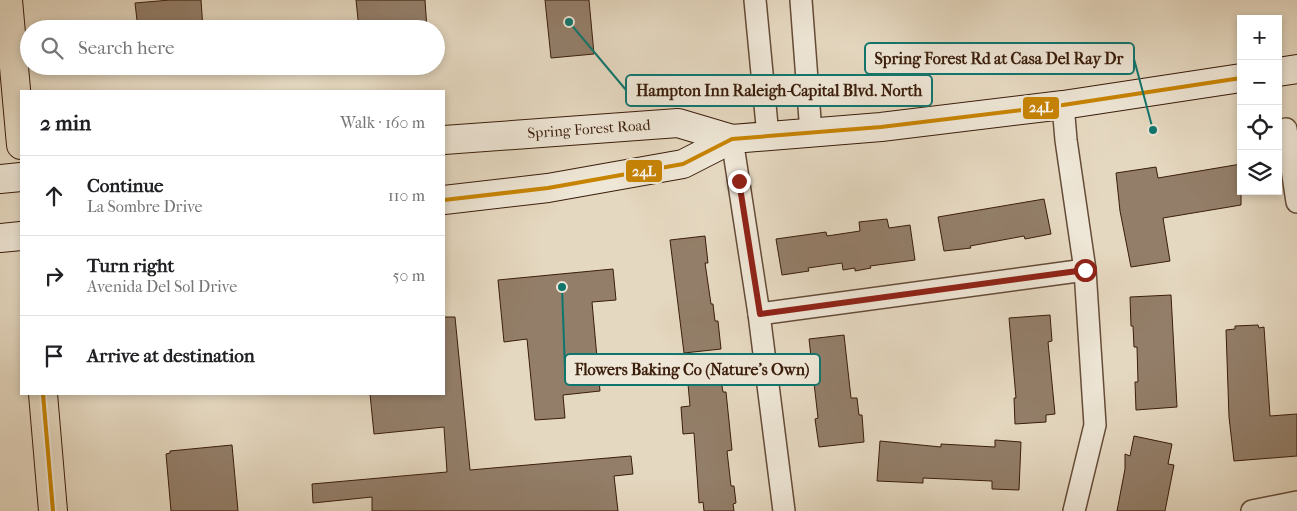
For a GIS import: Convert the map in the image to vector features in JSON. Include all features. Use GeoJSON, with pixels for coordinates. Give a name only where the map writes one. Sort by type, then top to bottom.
{"type":"FeatureCollection","features":[{"type":"Feature","properties":{"kind":"highway"},"geometry":{"type":"LineString","coordinates":[[8,0],[20,134]]}},
{"type":"Feature","properties":{"kind":"highway"},"geometry":{"type":"LineString","coordinates":[[43,395],[53,511]]}},
{"type":"Feature","properties":{"kind":"main road"},"geometry":{"type":"LineString","coordinates":[[1282,71],[1297,69]]}},
{"type":"Feature","properties":{"kind":"main road","name":"Spring Forest Road"},"geometry":{"type":"LineString","coordinates":[[445,200],[548,188],[683,164],[732,140],[1063,105],[1237,79]]}},
{"type":"Feature","properties":{"kind":"main road","name":"Spring Forest Road"},"geometry":{"type":"LineString","coordinates":[[445,140],[678,123],[732,140]]}},
{"type":"Feature","properties":{"kind":"main road"},"geometry":{"type":"LineString","coordinates":[[0,179],[20,177]]}},
{"type":"Feature","properties":{"kind":"main road"},"geometry":{"type":"LineString","coordinates":[[0,238],[20,236]]}},
{"type":"Feature","properties":{"kind":"street"},"geometry":{"type":"LineString","coordinates":[[755,0],[768,136]]}},
{"type":"Feature","properties":{"kind":"street"},"geometry":{"type":"LineString","coordinates":[[801,0],[811,133]]}},
{"type":"Feature","properties":{"kind":"street"},"geometry":{"type":"LineString","coordinates":[[1063,105],[1085,270],[1095,425],[1074,511]]}},
{"type":"Feature","properties":{"kind":"street"},"geometry":{"type":"LineString","coordinates":[[1286,128],[1297,202]]}},
{"type":"Feature","properties":{"kind":"street"},"geometry":{"type":"LineString","coordinates":[[732,140],[760,314],[784,511]]}},
{"type":"Feature","properties":{"kind":"street"},"geometry":{"type":"LineString","coordinates":[[760,314],[1085,270]]}},
{"type":"Feature","properties":{"kind":"street"},"geometry":{"type":"LineString","coordinates":[[1252,511],[1297,502]]}},
{"type":"Feature","properties":{"kind":"building"},"geometry":{"type":"Polygon","coordinates":[[[201,0],[202,20],[137,20],[135,3],[201,0]]]}},
{"type":"Feature","properties":{"kind":"building"},"geometry":{"type":"Polygon","coordinates":[[[356,0],[425,0],[426,20],[358,20],[356,0]]]}},
{"type":"Feature","properties":{"kind":"building"},"geometry":{"type":"Polygon","coordinates":[[[545,0],[589,0],[594,54],[551,58],[545,0]]]}},
{"type":"Feature","properties":{"kind":"building"},"geometry":{"type":"Polygon","coordinates":[[[1237,165],[1237,195],[1241,195],[1241,205],[1163,218],[1170,261],[1131,267],[1120,211],[1116,173],[1156,167],[1158,178],[1237,165]]]}},
{"type":"Feature","properties":{"kind":"building"},"geometry":{"type":"Polygon","coordinates":[[[1044,199],[1051,234],[1025,239],[1024,236],[970,246],[971,248],[944,251],[938,217],[1044,199]]]}},
{"type":"Feature","properties":{"kind":"building"},"geometry":{"type":"Polygon","coordinates":[[[887,219],[889,228],[910,225],[915,260],[870,266],[871,268],[855,271],[855,268],[843,270],[842,263],[808,268],[809,271],[782,275],[776,239],[826,232],[827,236],[860,231],[859,222],[887,219]]]}},
{"type":"Feature","properties":{"kind":"building"},"geometry":{"type":"Polygon","coordinates":[[[705,236],[708,263],[705,263],[711,304],[713,304],[715,321],[718,321],[721,349],[684,353],[670,240],[705,236]]]}},
{"type":"Feature","properties":{"kind":"building"},"geometry":{"type":"Polygon","coordinates":[[[613,269],[616,300],[592,302],[600,391],[563,395],[565,418],[535,420],[527,339],[504,342],[498,280],[613,269]]]}},
{"type":"Feature","properties":{"kind":"building"},"geometry":{"type":"Polygon","coordinates":[[[1171,295],[1177,407],[1136,410],[1135,382],[1138,382],[1137,347],[1134,347],[1133,326],[1131,326],[1130,297],[1171,295]]]}},
{"type":"Feature","properties":{"kind":"building"},"geometry":{"type":"Polygon","coordinates":[[[1050,315],[1052,341],[1048,342],[1055,414],[1046,415],[1046,422],[1015,424],[1014,398],[1016,398],[1009,318],[1050,315]]]}},
{"type":"Feature","properties":{"kind":"building"},"geometry":{"type":"Polygon","coordinates":[[[445,317],[455,317],[470,470],[631,456],[633,474],[614,476],[618,511],[372,511],[372,497],[313,503],[312,484],[447,472],[444,427],[374,434],[370,395],[445,395],[445,317]]]}},
{"type":"Feature","properties":{"kind":"building"},"geometry":{"type":"Polygon","coordinates":[[[1258,325],[1259,328],[1264,327],[1270,416],[1297,414],[1297,456],[1234,461],[1229,417],[1226,330],[1235,329],[1235,326],[1258,325]]]}},
{"type":"Feature","properties":{"kind":"building"},"geometry":{"type":"Polygon","coordinates":[[[844,335],[851,398],[857,398],[859,415],[862,415],[864,442],[819,447],[815,419],[818,418],[809,339],[844,335]]]}},
{"type":"Feature","properties":{"kind":"building"},"geometry":{"type":"Polygon","coordinates":[[[721,380],[723,392],[726,392],[732,450],[727,451],[731,486],[734,486],[736,503],[733,504],[734,511],[704,511],[703,502],[699,503],[694,433],[683,434],[681,407],[690,406],[688,384],[721,380]]]}},
{"type":"Feature","properties":{"kind":"building"},"geometry":{"type":"Polygon","coordinates":[[[1134,436],[1172,444],[1168,464],[1174,465],[1165,511],[1117,511],[1125,469],[1125,454],[1130,456],[1134,436]]]}},
{"type":"Feature","properties":{"kind":"building"},"geometry":{"type":"Polygon","coordinates":[[[995,440],[1021,442],[1019,490],[992,489],[992,481],[923,478],[923,483],[877,481],[880,441],[941,447],[941,444],[995,447],[995,440]]]}},
{"type":"Feature","properties":{"kind":"building"},"geometry":{"type":"Polygon","coordinates":[[[232,445],[238,511],[171,511],[166,454],[170,453],[170,451],[232,445]]]}},
{"type":"Feature","properties":{"kind":"transit line","name":"24L"},"geometry":{"type":"LineString","coordinates":[[445,200],[548,188],[683,164],[732,139],[881,127],[1063,105],[1237,79]]}},
{"type":"Feature","properties":{"kind":"transit line","name":"24L"},"geometry":{"type":"LineString","coordinates":[[43,395],[53,511]]}},
{"type":"Feature","properties":{"kind":"place","name":"Hampton Inn Raleigh-Capital Blvd. North"},"geometry":{"type":"Point","coordinates":[569,22]}},
{"type":"Feature","properties":{"kind":"place","name":"Spring Forest Rd at Casa Del Ray Dr"},"geometry":{"type":"Point","coordinates":[1153,130]}},
{"type":"Feature","properties":{"kind":"place","name":"Flowers Baking Co (Nature’s Own)"},"geometry":{"type":"Point","coordinates":[562,287]}},
{"type":"Feature","properties":{"kind":"route"},"geometry":{"type":"LineString","coordinates":[[739,181],[760,314],[1085,270]]}}]}
